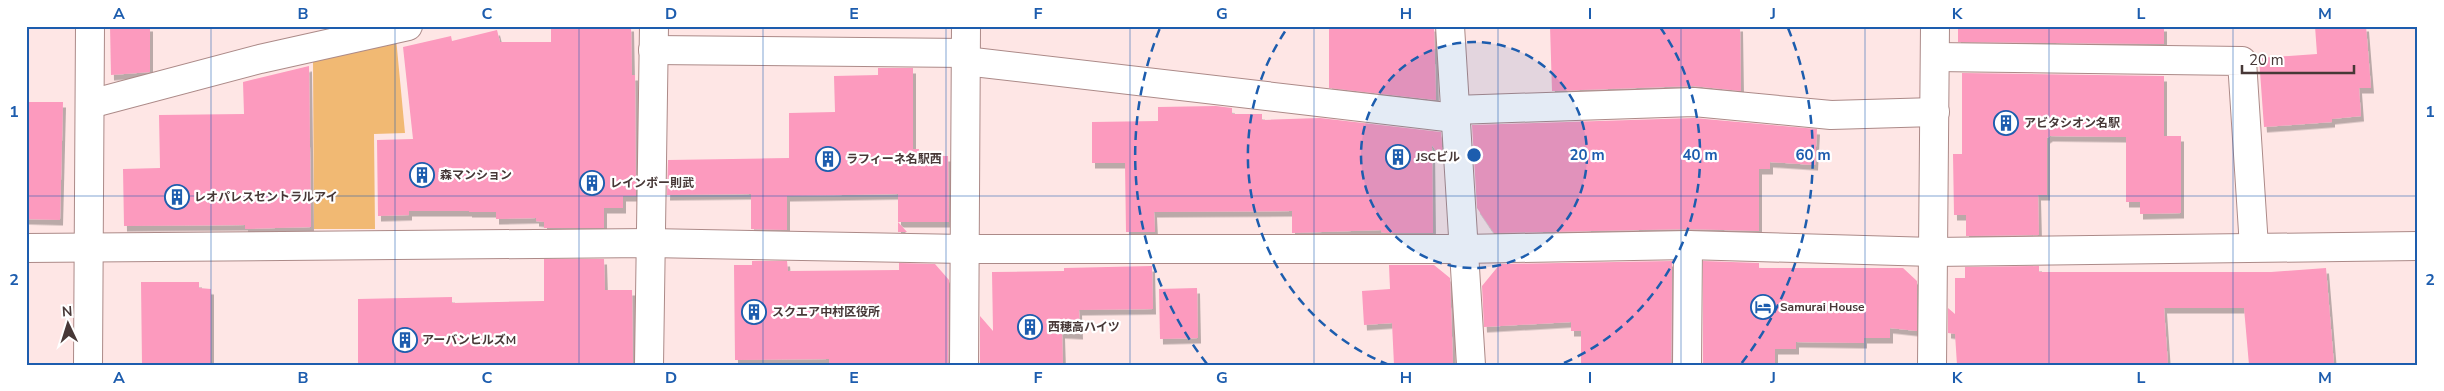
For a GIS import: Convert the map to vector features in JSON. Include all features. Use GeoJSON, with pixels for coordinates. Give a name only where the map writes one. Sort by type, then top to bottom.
{"type":"FeatureCollection","features":[{"type":"Feature","properties":{"kind":"street"},"geometry":{"type":"LineString","coordinates":[[88,365],[90,26]]}},
{"type":"Feature","properties":{"kind":"street"},"geometry":{"type":"LineString","coordinates":[[90,104],[260,58],[408,26]]}},
{"type":"Feature","properties":{"kind":"street"},"geometry":{"type":"LineString","coordinates":[[1450,26],[1462,249],[1471,365]]}},
{"type":"Feature","properties":{"kind":"street"},"geometry":{"type":"LineString","coordinates":[[1932,365],[1935,112],[1934,26]]}},
{"type":"Feature","properties":{"kind":"street"},"geometry":{"type":"LineString","coordinates":[[648,365],[654,38],[965,47],[1454,114],[1694,102],[1831,115],[1935,112]]}},
{"type":"Feature","properties":{"kind":"street"},"geometry":{"type":"LineString","coordinates":[[964,365],[965,47]]}},
{"type":"Feature","properties":{"kind":"street"},"geometry":{"type":"LineString","coordinates":[[1935,57],[2242,61],[2254,247]]}},
{"type":"Feature","properties":{"kind":"street"},"geometry":{"type":"LineString","coordinates":[[26,248],[88,246],[650,243],[964,249],[1462,249],[1688,245],[1934,252],[2418,246]]}},
{"type":"Feature","properties":{"kind":"street"},"geometry":{"type":"LineString","coordinates":[[1687,365],[1688,245]]}},
{"type":"Feature","properties":{"kind":"shaded area"},"geometry":{"type":"Polygon","coordinates":[[[396,38],[405,133],[374,134],[375,229],[314,229],[313,58],[396,38]]]}},
{"type":"Feature","properties":{"kind":"building"},"geometry":{"type":"Polygon","coordinates":[[[110,26],[150,26],[150,72],[111,75],[110,26]]]}},
{"type":"Feature","properties":{"kind":"building"},"geometry":{"type":"Polygon","coordinates":[[[551,26],[631,26],[632,75],[635,75],[636,196],[623,196],[623,208],[604,208],[604,228],[544,228],[544,222],[536,221],[536,218],[496,219],[496,212],[409,211],[409,215],[378,216],[377,140],[413,139],[403,47],[451,36],[452,41],[497,30],[500,42],[551,42],[551,26]]]}},
{"type":"Feature","properties":{"kind":"building"},"geometry":{"type":"Polygon","coordinates":[[[1329,26],[1434,26],[1436,100],[1329,88],[1329,26]]]}},
{"type":"Feature","properties":{"kind":"building"},"geometry":{"type":"Polygon","coordinates":[[[1550,26],[1740,26],[1741,91],[1693,86],[1552,91],[1550,26]]]}},
{"type":"Feature","properties":{"kind":"building"},"geometry":{"type":"Polygon","coordinates":[[[1958,26],[2164,26],[2164,44],[1958,42],[1958,26]]]}},
{"type":"Feature","properties":{"kind":"building"},"geometry":{"type":"Polygon","coordinates":[[[2315,26],[2366,26],[2371,88],[2359,88],[2361,116],[2332,119],[2332,122],[2264,127],[2259,58],[2317,54],[2315,26]]]}},
{"type":"Feature","properties":{"kind":"building"},"geometry":{"type":"Polygon","coordinates":[[[309,66],[311,227],[245,229],[245,225],[124,226],[123,169],[160,168],[159,115],[244,114],[243,82],[309,66]]]}},
{"type":"Feature","properties":{"kind":"building"},"geometry":{"type":"Polygon","coordinates":[[[878,68],[913,68],[913,149],[919,149],[919,156],[948,156],[949,222],[898,222],[898,194],[787,196],[787,230],[751,229],[751,194],[667,195],[668,160],[789,158],[789,113],[835,112],[834,76],[878,75],[878,68]]]}},
{"type":"Feature","properties":{"kind":"building"},"geometry":{"type":"Polygon","coordinates":[[[1962,73],[2164,76],[2164,136],[2181,136],[2181,213],[2140,214],[2140,202],[2126,202],[2126,137],[2050,136],[2047,138],[2047,195],[2038,195],[2039,235],[1966,236],[1966,215],[1954,215],[1953,154],[1962,154],[1962,73]]]}},
{"type":"Feature","properties":{"kind":"building"},"geometry":{"type":"Polygon","coordinates":[[[26,102],[63,102],[60,220],[26,219],[26,102]]]}},
{"type":"Feature","properties":{"kind":"building"},"geometry":{"type":"Polygon","coordinates":[[[1216,106],[1232,108],[1232,114],[1262,114],[1262,120],[1320,118],[1441,132],[1443,161],[1432,145],[1433,233],[1387,233],[1381,232],[1381,230],[1292,233],[1292,211],[1154,212],[1155,232],[1126,232],[1125,163],[1092,163],[1092,122],[1158,121],[1158,107],[1216,106]]]}},
{"type":"Feature","properties":{"kind":"building"},"geometry":{"type":"Polygon","coordinates":[[[1694,118],[1817,129],[1815,165],[1770,162],[1770,169],[1759,169],[1759,231],[1688,229],[1494,233],[1477,208],[1472,125],[1694,118]]]}},
{"type":"Feature","properties":{"kind":"building"},"geometry":{"type":"Polygon","coordinates":[[[898,222],[907,232],[898,232],[898,222]]]}},
{"type":"Feature","properties":{"kind":"building"},"geometry":{"type":"Polygon","coordinates":[[[544,259],[604,259],[605,290],[632,290],[633,365],[358,365],[358,299],[452,297],[452,303],[544,301],[544,259]]]}},
{"type":"Feature","properties":{"kind":"building"},"geometry":{"type":"Polygon","coordinates":[[[752,261],[787,261],[788,271],[899,270],[899,263],[935,264],[949,280],[948,365],[829,365],[829,359],[735,360],[734,265],[752,265],[752,261]]]}},
{"type":"Feature","properties":{"kind":"building"},"geometry":{"type":"Polygon","coordinates":[[[1672,261],[1671,365],[1581,365],[1581,331],[1571,331],[1571,322],[1484,327],[1482,286],[1500,264],[1672,261]]]}},
{"type":"Feature","properties":{"kind":"building"},"geometry":{"type":"Polygon","coordinates":[[[1703,261],[1759,263],[1759,268],[1903,268],[1917,281],[1917,331],[1890,328],[1890,338],[1864,338],[1864,343],[1796,342],[1796,349],[1775,349],[1775,365],[1703,365],[1703,261]]]}},
{"type":"Feature","properties":{"kind":"building"},"geometry":{"type":"Polygon","coordinates":[[[1389,265],[1434,265],[1450,278],[1453,365],[1394,365],[1392,323],[1364,325],[1362,291],[1390,289],[1389,265]]]}},
{"type":"Feature","properties":{"kind":"building"},"geometry":{"type":"Polygon","coordinates":[[[1152,266],[1153,309],[1079,310],[1080,334],[1062,333],[1063,365],[980,365],[980,316],[993,331],[992,272],[1064,271],[1064,268],[1152,266]]]}},
{"type":"Feature","properties":{"kind":"building"},"geometry":{"type":"Polygon","coordinates":[[[2039,266],[2039,272],[2271,272],[2326,268],[2334,365],[2249,365],[2244,308],[2164,308],[2168,365],[1957,365],[1955,334],[1948,333],[1948,308],[1955,314],[1955,278],[1965,278],[1965,267],[2039,266]]]}},
{"type":"Feature","properties":{"kind":"building"},"geometry":{"type":"Polygon","coordinates":[[[141,282],[199,282],[199,288],[211,289],[211,365],[142,365],[141,282]]]}},
{"type":"Feature","properties":{"kind":"building"},"geometry":{"type":"Polygon","coordinates":[[[1197,288],[1198,338],[1160,339],[1159,289],[1197,288]]]}},
{"type":"Feature","properties":{"kind":"place","name":"アビタシオン名駅"},"geometry":{"type":"Point","coordinates":[2006,123]}},
{"type":"Feature","properties":{"kind":"place","name":"JSCビル"},"geometry":{"type":"Point","coordinates":[1398,157]}},
{"type":"Feature","properties":{"kind":"place","name":"ラフィーネ名駅西"},"geometry":{"type":"Point","coordinates":[828,159]}},
{"type":"Feature","properties":{"kind":"place","name":"森マンション"},"geometry":{"type":"Point","coordinates":[422,175]}},
{"type":"Feature","properties":{"kind":"place","name":"レインボー則武"},"geometry":{"type":"Point","coordinates":[592,183]}},
{"type":"Feature","properties":{"kind":"place","name":"レオパレスセントラルアイ"},"geometry":{"type":"Point","coordinates":[177,197]}},
{"type":"Feature","properties":{"kind":"place","name":"Samurai House"},"geometry":{"type":"Point","coordinates":[1763,307]}},
{"type":"Feature","properties":{"kind":"place","name":"スクエア中村区役所"},"geometry":{"type":"Point","coordinates":[754,312]}},
{"type":"Feature","properties":{"kind":"place","name":"西穂高ハイツ"},"geometry":{"type":"Point","coordinates":[1030,327]}},
{"type":"Feature","properties":{"kind":"place","name":"アーバンヒルズM"},"geometry":{"type":"Point","coordinates":[405,340]}}]}
